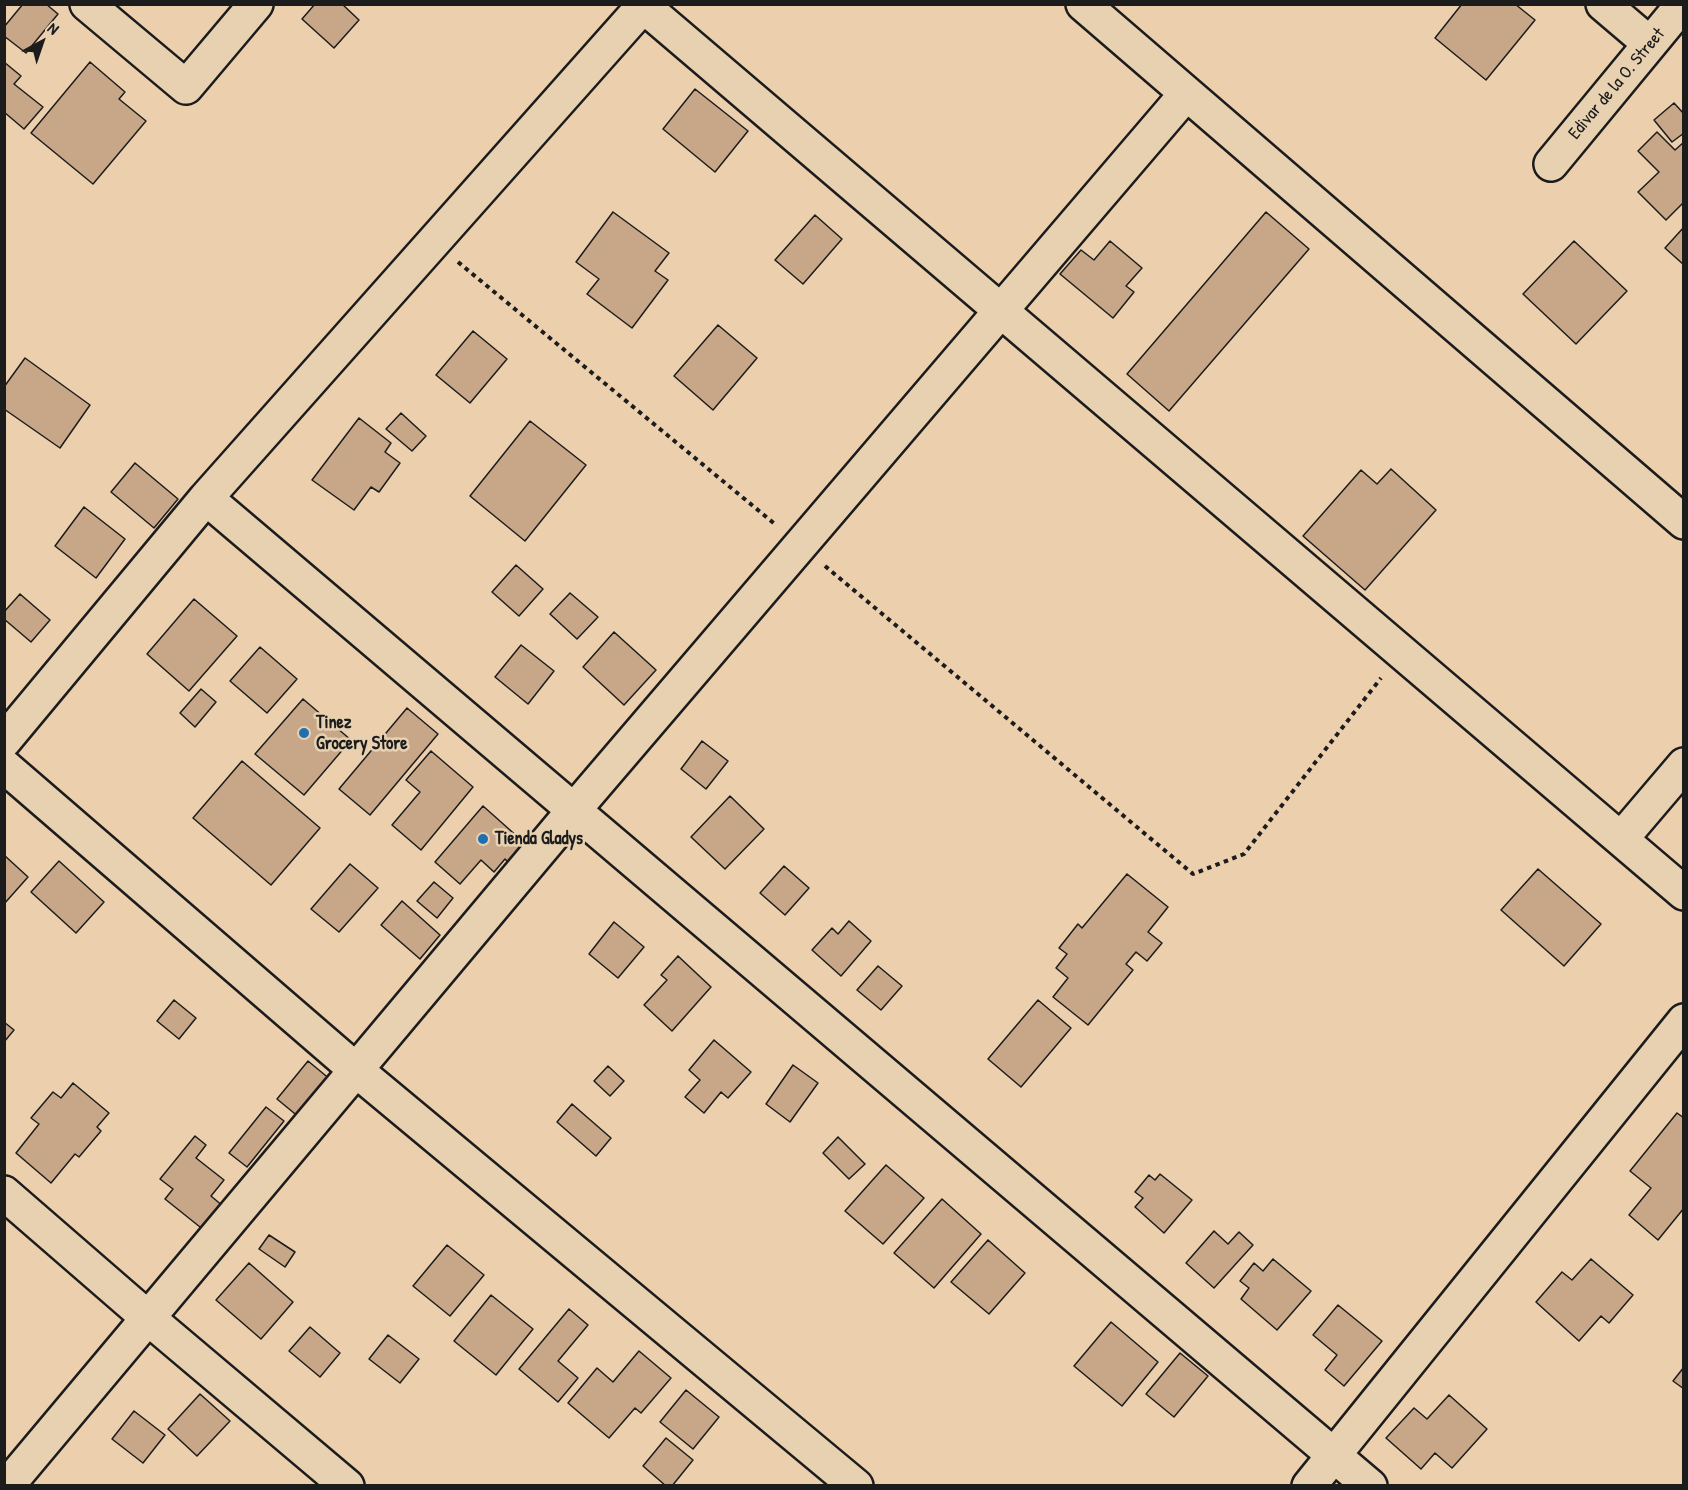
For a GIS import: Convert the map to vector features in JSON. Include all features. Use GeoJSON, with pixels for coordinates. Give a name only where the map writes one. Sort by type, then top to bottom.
{"type":"FeatureCollection","features":[{"type":"Feature","properties":{"kind":"street"},"geometry":{"type":"LineString","coordinates":[[87,4],[186,87],[256,4]]}},
{"type":"Feature","properties":{"kind":"street"},"geometry":{"type":"LineString","coordinates":[[1083,4],[1683,522]]}},
{"type":"Feature","properties":{"kind":"street"},"geometry":{"type":"LineString","coordinates":[[1603,4],[1650,44]]}},
{"type":"Feature","properties":{"kind":"street","name":"Edivar de la O. Street"},"geometry":{"type":"LineString","coordinates":[[1551,164],[1683,4]]}},
{"type":"Feature","properties":{"kind":"street"},"geometry":{"type":"LineString","coordinates":[[4,741],[206,498],[643,5],[1683,893]]}},
{"type":"Feature","properties":{"kind":"street"},"geometry":{"type":"LineString","coordinates":[[7,1485],[574,810],[1186,94]]}},
{"type":"Feature","properties":{"kind":"street"},"geometry":{"type":"LineString","coordinates":[[206,498],[1370,1485]]}},
{"type":"Feature","properties":{"kind":"street"},"geometry":{"type":"LineString","coordinates":[[4,765],[356,1070],[856,1485]]}},
{"type":"Feature","properties":{"kind":"street"},"geometry":{"type":"LineString","coordinates":[[1621,839],[1683,765]]}},
{"type":"Feature","properties":{"kind":"street"},"geometry":{"type":"LineString","coordinates":[[1308,1485],[1683,1021]]}},
{"type":"Feature","properties":{"kind":"street"},"geometry":{"type":"LineString","coordinates":[[4,1193],[148,1318],[347,1485]]}},
{"type":"Feature","properties":{"kind":"path"},"geometry":{"type":"LineString","coordinates":[[434,242],[1193,874],[1244,854],[1401,652]]}},
{"type":"Feature","properties":{"kind":"building"},"geometry":{"type":"Polygon","coordinates":[[[23,4],[46,4],[58,14],[26,53],[4,36],[4,27],[23,4]]]}},
{"type":"Feature","properties":{"kind":"building"},"geometry":{"type":"Polygon","coordinates":[[[315,4],[342,4],[359,20],[334,48],[302,19],[315,4]]]}},
{"type":"Feature","properties":{"kind":"building"},"geometry":{"type":"Polygon","coordinates":[[[1462,4],[1515,4],[1535,20],[1486,80],[1435,38],[1462,4]]]}},
{"type":"Feature","properties":{"kind":"building"},"geometry":{"type":"Polygon","coordinates":[[[4,62],[21,76],[14,84],[43,107],[24,129],[4,112],[4,62]]]}},
{"type":"Feature","properties":{"kind":"building"},"geometry":{"type":"Polygon","coordinates":[[[90,62],[125,92],[119,99],[146,121],[93,184],[31,133],[90,62]]]}},
{"type":"Feature","properties":{"kind":"building"},"geometry":{"type":"Polygon","coordinates":[[[695,89],[748,131],[715,172],[663,129],[695,89]]]}},
{"type":"Feature","properties":{"kind":"building"},"geometry":{"type":"Polygon","coordinates":[[[1674,103],[1684,114],[1684,133],[1672,142],[1654,120],[1674,103]]]}},
{"type":"Feature","properties":{"kind":"building"},"geometry":{"type":"Polygon","coordinates":[[[1657,132],[1675,150],[1684,142],[1684,202],[1666,220],[1638,192],[1659,172],[1638,151],[1657,132]]]}},
{"type":"Feature","properties":{"kind":"building"},"geometry":{"type":"Polygon","coordinates":[[[613,212],[669,253],[655,271],[668,280],[632,328],[587,294],[599,279],[576,262],[613,212]]]}},
{"type":"Feature","properties":{"kind":"building"},"geometry":{"type":"Polygon","coordinates":[[[1266,212],[1309,249],[1169,411],[1127,374],[1266,212]]]}},
{"type":"Feature","properties":{"kind":"building"},"geometry":{"type":"Polygon","coordinates":[[[815,215],[842,239],[803,284],[775,260],[815,215]]]}},
{"type":"Feature","properties":{"kind":"building"},"geometry":{"type":"Polygon","coordinates":[[[1684,227],[1684,265],[1665,248],[1684,227]]]}},
{"type":"Feature","properties":{"kind":"building"},"geometry":{"type":"Polygon","coordinates":[[[1110,241],[1142,268],[1126,286],[1134,292],[1113,318],[1060,274],[1081,250],[1094,260],[1110,241]]]}},
{"type":"Feature","properties":{"kind":"building"},"geometry":{"type":"Polygon","coordinates":[[[1574,241],[1627,291],[1576,344],[1523,294],[1574,241]]]}},
{"type":"Feature","properties":{"kind":"building"},"geometry":{"type":"Polygon","coordinates":[[[718,325],[757,358],[713,410],[674,376],[718,325]]]}},
{"type":"Feature","properties":{"kind":"building"},"geometry":{"type":"Polygon","coordinates":[[[473,331],[507,359],[470,403],[436,375],[473,331]]]}},
{"type":"Feature","properties":{"kind":"building"},"geometry":{"type":"Polygon","coordinates":[[[25,358],[90,405],[60,448],[4,409],[4,387],[25,358]]]}},
{"type":"Feature","properties":{"kind":"building"},"geometry":{"type":"Polygon","coordinates":[[[401,413],[426,436],[412,451],[386,429],[401,413]]]}},
{"type":"Feature","properties":{"kind":"building"},"geometry":{"type":"Polygon","coordinates":[[[359,418],[391,443],[385,452],[400,463],[379,492],[371,487],[354,510],[312,480],[359,418]]]}},
{"type":"Feature","properties":{"kind":"building"},"geometry":{"type":"Polygon","coordinates":[[[530,421],[586,465],[525,541],[470,496],[530,421]]]}},
{"type":"Feature","properties":{"kind":"building"},"geometry":{"type":"Polygon","coordinates":[[[135,463],[178,499],[154,528],[111,492],[135,463]]]}},
{"type":"Feature","properties":{"kind":"building"},"geometry":{"type":"Polygon","coordinates":[[[1391,469],[1436,510],[1365,590],[1303,536],[1361,470],[1377,484],[1391,469]]]}},
{"type":"Feature","properties":{"kind":"building"},"geometry":{"type":"Polygon","coordinates":[[[84,507],[125,539],[96,578],[55,546],[84,507]]]}},
{"type":"Feature","properties":{"kind":"building"},"geometry":{"type":"Polygon","coordinates":[[[516,565],[543,589],[519,616],[492,592],[516,565]]]}},
{"type":"Feature","properties":{"kind":"building"},"geometry":{"type":"Polygon","coordinates":[[[570,593],[598,617],[577,639],[550,614],[570,593]]]}},
{"type":"Feature","properties":{"kind":"building"},"geometry":{"type":"Polygon","coordinates":[[[20,594],[50,620],[31,642],[4,619],[4,612],[20,594]]]}},
{"type":"Feature","properties":{"kind":"building"},"geometry":{"type":"Polygon","coordinates":[[[194,599],[237,636],[189,691],[147,654],[194,599]]]}},
{"type":"Feature","properties":{"kind":"building"},"geometry":{"type":"Polygon","coordinates":[[[614,632],[656,670],[624,705],[583,667],[614,632]]]}},
{"type":"Feature","properties":{"kind":"building"},"geometry":{"type":"Polygon","coordinates":[[[521,645],[554,671],[528,704],[495,677],[521,645]]]}},
{"type":"Feature","properties":{"kind":"building"},"geometry":{"type":"Polygon","coordinates":[[[260,647],[297,679],[267,713],[230,681],[260,647]]]}},
{"type":"Feature","properties":{"kind":"building"},"geometry":{"type":"Polygon","coordinates":[[[201,689],[216,702],[195,727],[180,713],[201,689]]]}},
{"type":"Feature","properties":{"kind":"building"},"geometry":{"type":"Polygon","coordinates":[[[303,699],[351,740],[304,795],[255,754],[303,699]]]}},
{"type":"Feature","properties":{"kind":"building"},"geometry":{"type":"Polygon","coordinates":[[[407,708],[438,734],[370,815],[339,789],[407,708]]]}},
{"type":"Feature","properties":{"kind":"building"},"geometry":{"type":"Polygon","coordinates":[[[702,741],[728,761],[706,789],[681,769],[702,741]]]}},
{"type":"Feature","properties":{"kind":"building"},"geometry":{"type":"Polygon","coordinates":[[[431,751],[473,787],[421,850],[392,825],[420,792],[406,780],[431,751]]]}},
{"type":"Feature","properties":{"kind":"building"},"geometry":{"type":"Polygon","coordinates":[[[242,761],[320,828],[271,885],[193,818],[242,761]]]}},
{"type":"Feature","properties":{"kind":"building"},"geometry":{"type":"Polygon","coordinates":[[[730,796],[764,829],[725,869],[691,837],[730,796]]]}},
{"type":"Feature","properties":{"kind":"building"},"geometry":{"type":"Polygon","coordinates":[[[483,806],[528,846],[511,865],[505,859],[494,872],[481,860],[460,884],[435,862],[483,806]]]}},
{"type":"Feature","properties":{"kind":"building"},"geometry":{"type":"Polygon","coordinates":[[[4,855],[28,877],[4,904],[4,855]]]}},
{"type":"Feature","properties":{"kind":"building"},"geometry":{"type":"Polygon","coordinates":[[[59,861],[104,902],[76,933],[31,892],[59,861]]]}},
{"type":"Feature","properties":{"kind":"building"},"geometry":{"type":"Polygon","coordinates":[[[350,864],[378,888],[339,932],[311,909],[350,864]]]}},
{"type":"Feature","properties":{"kind":"building"},"geometry":{"type":"Polygon","coordinates":[[[784,866],[809,888],[785,915],[760,893],[784,866]]]}},
{"type":"Feature","properties":{"kind":"building"},"geometry":{"type":"Polygon","coordinates":[[[1538,869],[1601,924],[1564,966],[1501,910],[1538,869]]]}},
{"type":"Feature","properties":{"kind":"building"},"geometry":{"type":"Polygon","coordinates":[[[1127,874],[1168,907],[1148,932],[1162,943],[1147,961],[1136,952],[1126,964],[1133,970],[1088,1025],[1053,997],[1068,978],[1056,968],[1067,954],[1059,948],[1078,924],[1082,928],[1127,874]]]}},
{"type":"Feature","properties":{"kind":"building"},"geometry":{"type":"Polygon","coordinates":[[[434,882],[453,898],[437,918],[417,901],[434,882]]]}},
{"type":"Feature","properties":{"kind":"building"},"geometry":{"type":"Polygon","coordinates":[[[402,901],[440,935],[420,959],[381,925],[402,901]]]}},
{"type":"Feature","properties":{"kind":"building"},"geometry":{"type":"Polygon","coordinates":[[[849,921],[871,941],[841,976],[812,950],[832,928],[838,934],[849,921]]]}},
{"type":"Feature","properties":{"kind":"building"},"geometry":{"type":"Polygon","coordinates":[[[614,922],[644,947],[618,978],[589,954],[614,922]]]}},
{"type":"Feature","properties":{"kind":"building"},"geometry":{"type":"Polygon","coordinates":[[[678,956],[711,987],[672,1031],[644,1005],[667,980],[661,975],[678,956]]]}},
{"type":"Feature","properties":{"kind":"building"},"geometry":{"type":"Polygon","coordinates":[[[878,966],[902,986],[881,1010],[857,990],[878,966]]]}},
{"type":"Feature","properties":{"kind":"building"},"geometry":{"type":"Polygon","coordinates":[[[174,1000],[196,1018],[179,1039],[157,1021],[174,1000]]]}},
{"type":"Feature","properties":{"kind":"building"},"geometry":{"type":"Polygon","coordinates":[[[1038,1000],[1071,1028],[1021,1087],[988,1059],[1038,1000]]]}},
{"type":"Feature","properties":{"kind":"building"},"geometry":{"type":"Polygon","coordinates":[[[4,1022],[14,1030],[4,1042],[4,1022]]]}},
{"type":"Feature","properties":{"kind":"building"},"geometry":{"type":"Polygon","coordinates":[[[714,1040],[751,1072],[728,1098],[721,1092],[704,1113],[685,1097],[700,1080],[689,1070],[714,1040]]]}},
{"type":"Feature","properties":{"kind":"building"},"geometry":{"type":"Polygon","coordinates":[[[308,1061],[331,1080],[300,1118],[277,1099],[308,1061]]]}},
{"type":"Feature","properties":{"kind":"building"},"geometry":{"type":"Polygon","coordinates":[[[793,1065],[818,1083],[790,1122],[766,1104],[793,1065]]]}},
{"type":"Feature","properties":{"kind":"building"},"geometry":{"type":"Polygon","coordinates":[[[608,1066],[624,1081],[610,1096],[594,1081],[608,1066]]]}},
{"type":"Feature","properties":{"kind":"building"},"geometry":{"type":"Polygon","coordinates":[[[73,1083],[109,1113],[97,1127],[101,1131],[79,1157],[75,1154],[51,1183],[16,1153],[39,1124],[31,1118],[53,1092],[61,1098],[73,1083]]]}},
{"type":"Feature","properties":{"kind":"building"},"geometry":{"type":"Polygon","coordinates":[[[572,1104],[611,1138],[596,1156],[557,1122],[572,1104]]]}},
{"type":"Feature","properties":{"kind":"building"},"geometry":{"type":"Polygon","coordinates":[[[266,1107],[284,1121],[247,1167],[229,1153],[266,1107]]]}},
{"type":"Feature","properties":{"kind":"building"},"geometry":{"type":"Polygon","coordinates":[[[1677,1113],[1684,1118],[1684,1208],[1658,1240],[1629,1215],[1651,1188],[1630,1171],[1677,1113]]]}},
{"type":"Feature","properties":{"kind":"building"},"geometry":{"type":"Polygon","coordinates":[[[195,1136],[206,1145],[196,1158],[224,1180],[211,1196],[224,1207],[205,1231],[165,1199],[173,1189],[160,1179],[195,1136]]]}},
{"type":"Feature","properties":{"kind":"building"},"geometry":{"type":"Polygon","coordinates":[[[838,1137],[865,1164],[849,1179],[823,1153],[838,1137]]]}},
{"type":"Feature","properties":{"kind":"building"},"geometry":{"type":"Polygon","coordinates":[[[886,1165],[924,1198],[883,1244],[845,1211],[886,1165]]]}},
{"type":"Feature","properties":{"kind":"building"},"geometry":{"type":"Polygon","coordinates":[[[1160,1174],[1192,1200],[1164,1233],[1135,1207],[1143,1198],[1135,1192],[1149,1175],[1155,1180],[1160,1174]]]}},
{"type":"Feature","properties":{"kind":"building"},"geometry":{"type":"Polygon","coordinates":[[[942,1199],[981,1234],[934,1288],[894,1253],[942,1199]]]}},
{"type":"Feature","properties":{"kind":"building"},"geometry":{"type":"Polygon","coordinates":[[[1214,1231],[1228,1244],[1239,1232],[1253,1245],[1214,1288],[1186,1263],[1214,1231]]]}},
{"type":"Feature","properties":{"kind":"building"},"geometry":{"type":"Polygon","coordinates":[[[269,1235],[295,1252],[285,1267],[259,1249],[269,1235]]]}},
{"type":"Feature","properties":{"kind":"building"},"geometry":{"type":"Polygon","coordinates":[[[988,1240],[1025,1273],[989,1314],[951,1282],[988,1240]]]}},
{"type":"Feature","properties":{"kind":"building"},"geometry":{"type":"Polygon","coordinates":[[[447,1245],[484,1275],[450,1316],[413,1286],[447,1245]]]}},
{"type":"Feature","properties":{"kind":"building"},"geometry":{"type":"Polygon","coordinates":[[[1273,1259],[1311,1291],[1277,1330],[1241,1299],[1249,1288],[1240,1281],[1254,1263],[1263,1271],[1273,1259]]]}},
{"type":"Feature","properties":{"kind":"building"},"geometry":{"type":"Polygon","coordinates":[[[1591,1259],[1633,1295],[1609,1323],[1601,1316],[1579,1341],[1536,1302],[1562,1272],[1572,1280],[1591,1259]]]}},
{"type":"Feature","properties":{"kind":"building"},"geometry":{"type":"Polygon","coordinates":[[[249,1263],[293,1302],[261,1339],[216,1300],[249,1263]]]}},
{"type":"Feature","properties":{"kind":"building"},"geometry":{"type":"Polygon","coordinates":[[[491,1295],[533,1329],[496,1375],[454,1341],[491,1295]]]}},
{"type":"Feature","properties":{"kind":"building"},"geometry":{"type":"Polygon","coordinates":[[[1338,1305],[1382,1341],[1344,1386],[1325,1370],[1337,1355],[1313,1335],[1338,1305]]]}},
{"type":"Feature","properties":{"kind":"building"},"geometry":{"type":"Polygon","coordinates":[[[569,1309],[588,1325],[558,1361],[578,1378],[558,1402],[519,1369],[569,1309]]]}},
{"type":"Feature","properties":{"kind":"building"},"geometry":{"type":"Polygon","coordinates":[[[1111,1322],[1158,1362],[1122,1406],[1074,1366],[1111,1322]]]}},
{"type":"Feature","properties":{"kind":"building"},"geometry":{"type":"Polygon","coordinates":[[[310,1327],[340,1353],[320,1377],[289,1351],[310,1327]]]}},
{"type":"Feature","properties":{"kind":"building"},"geometry":{"type":"Polygon","coordinates":[[[388,1335],[419,1359],[400,1383],[369,1359],[388,1335]]]}},
{"type":"Feature","properties":{"kind":"building"},"geometry":{"type":"Polygon","coordinates":[[[639,1351],[671,1378],[641,1413],[635,1408],[609,1438],[568,1403],[597,1368],[613,1382],[639,1351]]]}},
{"type":"Feature","properties":{"kind":"building"},"geometry":{"type":"Polygon","coordinates":[[[1180,1353],[1208,1376],[1174,1417],[1146,1394],[1180,1353]]]}},
{"type":"Feature","properties":{"kind":"building"},"geometry":{"type":"Polygon","coordinates":[[[1684,1367],[1684,1389],[1673,1381],[1684,1367]]]}},
{"type":"Feature","properties":{"kind":"building"},"geometry":{"type":"Polygon","coordinates":[[[686,1390],[719,1417],[693,1449],[660,1422],[686,1390]]]}},
{"type":"Feature","properties":{"kind":"building"},"geometry":{"type":"Polygon","coordinates":[[[200,1394],[230,1421],[197,1456],[168,1429],[200,1394]]]}},
{"type":"Feature","properties":{"kind":"building"},"geometry":{"type":"Polygon","coordinates":[[[1449,1395],[1487,1429],[1452,1468],[1435,1453],[1421,1469],[1386,1438],[1414,1408],[1427,1419],[1449,1395]]]}},
{"type":"Feature","properties":{"kind":"building"},"geometry":{"type":"Polygon","coordinates":[[[134,1411],[165,1435],[143,1463],[112,1439],[134,1411]]]}},
{"type":"Feature","properties":{"kind":"building"},"geometry":{"type":"Polygon","coordinates":[[[666,1438],[693,1460],[672,1486],[666,1486],[643,1466],[666,1438]]]}},
{"type":"Feature","properties":{"kind":"place","name":"Tinez Grocery Store"},"geometry":{"type":"Point","coordinates":[304,733]}},
{"type":"Feature","properties":{"kind":"place","name":"Tienda Gladys"},"geometry":{"type":"Point","coordinates":[483,839]}}]}
